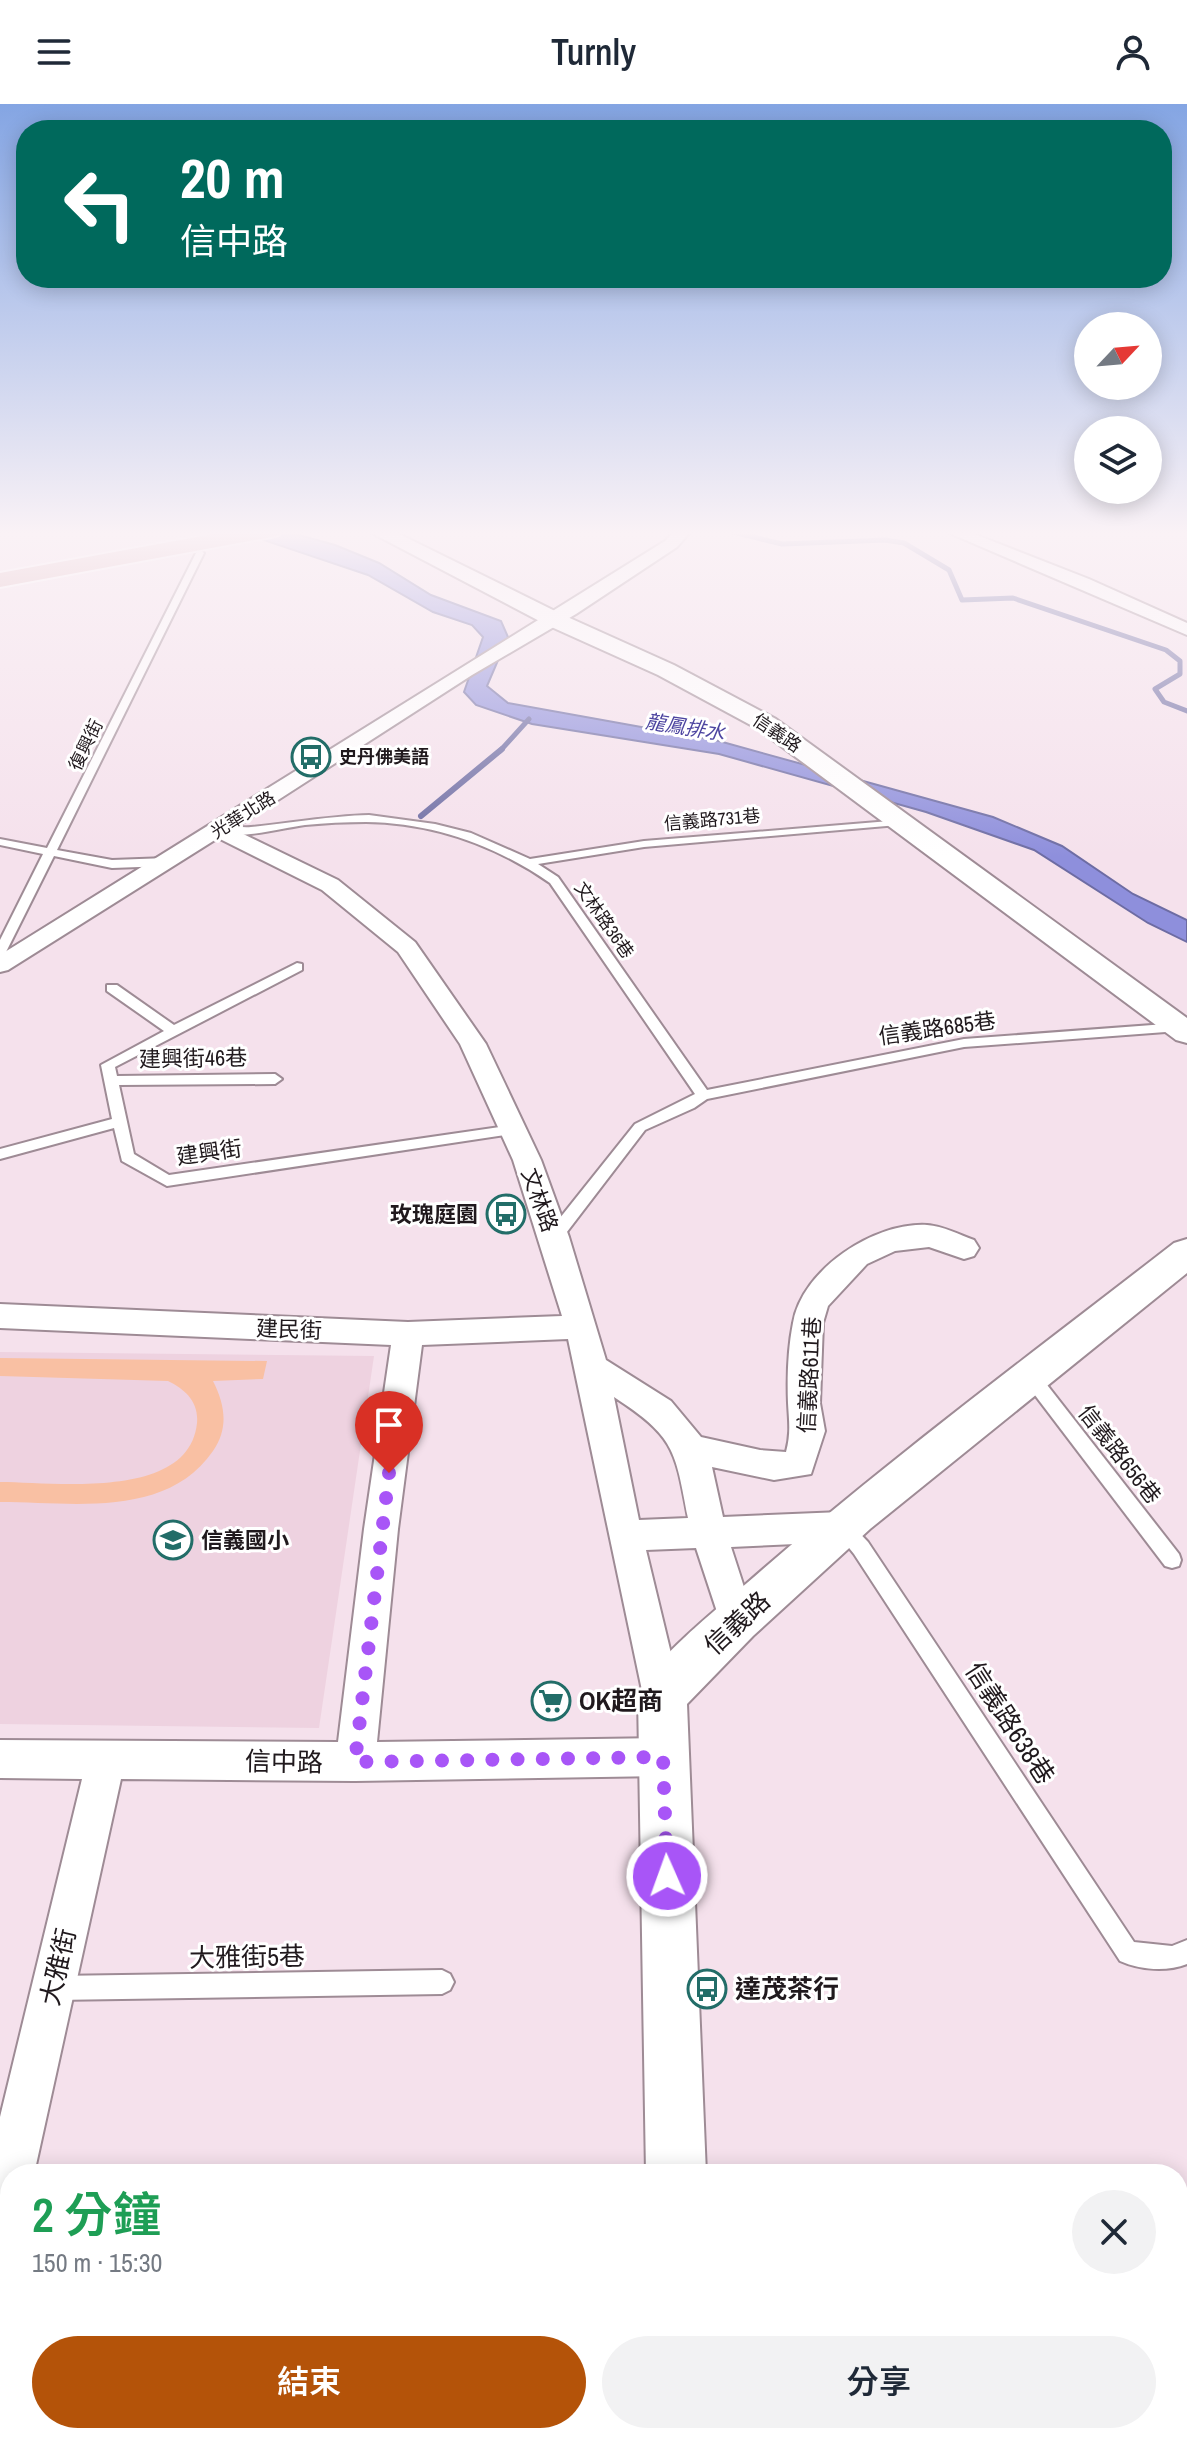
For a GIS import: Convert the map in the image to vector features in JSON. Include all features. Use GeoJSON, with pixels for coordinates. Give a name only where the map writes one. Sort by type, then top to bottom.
{"type":"FeatureCollection","features":[{"type":"Feature","properties":{"kind":"street","name":"光華北路"},"geometry":{"type":"LineString","coordinates":[[0,965],[521,639]]}},
{"type":"Feature","properties":{"kind":"street","name":"信義路"},"geometry":{"type":"LineString","coordinates":[[598,639],[666,670],[767,724],[898,822]]}},
{"type":"Feature","properties":{"kind":"street"},"geometry":{"type":"LineString","coordinates":[[898,822],[1183,1030]]}},
{"type":"Feature","properties":{"kind":"street","name":"文林路"},"geometry":{"type":"LineString","coordinates":[[218,830],[330,885],[407,947],[473,1044],[513,1130],[554,1237],[592,1367],[625,1536],[662,1695]]}},
{"type":"Feature","properties":{"kind":"street","name":"信義路611巷"},"geometry":{"type":"LineString","coordinates":[[691,1448],[789,1467],[799,1464],[808,1431],[804,1403],[808,1323],[814,1301],[857,1256],[886,1243],[911,1236],[931,1236],[964,1248]]}},
{"type":"Feature","properties":{"kind":"street","name":"信義路"},"geometry":{"type":"LineString","coordinates":[[662,1695],[737,1621],[841,1527],[1187,1253]]}},
{"type":"Feature","properties":{"kind":"street","name":"建民街"},"geometry":{"type":"LineString","coordinates":[[0,1316],[408,1334],[578,1327]]}},
{"type":"Feature","properties":{"kind":"street"},"geometry":{"type":"LineString","coordinates":[[355,1762],[381,1529],[408,1334]]}},
{"type":"Feature","properties":{"kind":"street"},"geometry":{"type":"LineString","coordinates":[[592,1367],[659,1410],[691,1448],[709,1533],[737,1621]]}},
{"type":"Feature","properties":{"kind":"street"},"geometry":{"type":"LineString","coordinates":[[625,1536],[841,1527]]}},
{"type":"Feature","properties":{"kind":"street"},"geometry":{"type":"LineString","coordinates":[[662,1695],[676,2164]]}},
{"type":"Feature","properties":{"kind":"street","name":"信中路"},"geometry":{"type":"LineString","coordinates":[[0,1759],[355,1762],[663,1757]]}},
{"type":"Feature","properties":{"kind":"street","name":"大雅街"},"geometry":{"type":"LineString","coordinates":[[12,2164],[106,1760]]}},
{"type":"Feature","properties":{"kind":"lane","name":"復興街"},"geometry":{"type":"LineString","coordinates":[[0,952],[157,639]]}},
{"type":"Feature","properties":{"kind":"lane","name":"文林路36巷"},"geometry":{"type":"LineString","coordinates":[[218,830],[249,833],[320,821],[409,823],[467,834],[531,862],[554,880],[703,1095]]}},
{"type":"Feature","properties":{"kind":"lane","name":"信義路731巷"},"geometry":{"type":"LineString","coordinates":[[531,862],[644,844],[898,822]]}},
{"type":"Feature","properties":{"kind":"lane"},"geometry":{"type":"LineString","coordinates":[[0,842],[112,864],[168,861]]}},
{"type":"Feature","properties":{"kind":"lane"},"geometry":{"type":"LineString","coordinates":[[111,1081],[108,1065],[297,967]]}},
{"type":"Feature","properties":{"kind":"lane"},"geometry":{"type":"LineString","coordinates":[[112,988],[173,1031]]}},
{"type":"Feature","properties":{"kind":"lane","name":"信義路685巷"},"geometry":{"type":"LineString","coordinates":[[703,1095],[964,1043],[1183,1030]]}},
{"type":"Feature","properties":{"kind":"lane","name":"建興街46巷"},"geometry":{"type":"LineString","coordinates":[[111,1081],[275,1079]]}},
{"type":"Feature","properties":{"kind":"lane","name":"建興街"},"geometry":{"type":"LineString","coordinates":[[111,1081],[127,1157],[167,1181],[513,1130]]}},
{"type":"Feature","properties":{"kind":"lane"},"geometry":{"type":"LineString","coordinates":[[554,1237],[640,1127],[659,1116],[690,1107],[703,1095]]}},
{"type":"Feature","properties":{"kind":"lane"},"geometry":{"type":"LineString","coordinates":[[0,1154],[119,1122]]}},
{"type":"Feature","properties":{"kind":"lane","name":"信義路656巷"},"geometry":{"type":"LineString","coordinates":[[1031,1377],[1172,1560]]}},
{"type":"Feature","properties":{"kind":"lane","name":"信義路638巷"},"geometry":{"type":"LineString","coordinates":[[841,1527],[861,1548],[1128,1953],[1172,1958],[1187,1952]]}},
{"type":"Feature","properties":{"kind":"lane","name":"大雅街5巷"},"geometry":{"type":"LineString","coordinates":[[53,1988],[442,1982]]}},
{"type":"Feature","properties":{"kind":"shaded area","name":"信義國小"},"geometry":{"type":"Polygon","coordinates":[[[0,1352],[374,1356],[319,1728],[0,1724],[0,1352]]]}},
{"type":"Feature","properties":{"kind":"shaded area"},"geometry":{"type":"Polygon","coordinates":[[[0,1358],[267,1361],[263,1379],[213,1381],[224,1416],[223,1425],[213,1451],[193,1473],[170,1488],[144,1497],[116,1502],[57,1504],[0,1502],[0,1482],[84,1484],[145,1476],[170,1465],[188,1448],[197,1423],[196,1409],[185,1392],[168,1381],[0,1376],[0,1358]]]}},
{"type":"Feature","properties":{"kind":"water"},"geometry":{"type":"Polygon","coordinates":[[[482,639],[507,639],[487,686],[508,703],[719,741],[993,817],[1062,846],[1133,894],[1187,920],[1187,942],[1148,923],[1034,850],[926,812],[719,754],[532,724],[476,705],[464,692],[482,639]]]}},
{"type":"Feature","properties":{"kind":"waterway"},"geometry":{"type":"LineString","coordinates":[[1134,639],[1166,650],[1180,661],[1180,674],[1155,689],[1164,702],[1187,711]]}},
{"type":"Feature","properties":{"kind":"waterway"},"geometry":{"type":"LineString","coordinates":[[501,750],[529,719]]}},
{"type":"Feature","properties":{"kind":"waterway"},"geometry":{"type":"LineString","coordinates":[[421,816],[501,750]]}},
{"type":"Feature","properties":{"kind":"place","name":"史丹佛美語"},"geometry":{"type":"Point","coordinates":[311,757]}},
{"type":"Feature","properties":{"kind":"place","name":"玫瑰庭園"},"geometry":{"type":"Point","coordinates":[506,1214]}},
{"type":"Feature","properties":{"kind":"place","name":"信義國小"},"geometry":{"type":"Point","coordinates":[173,1540]}},
{"type":"Feature","properties":{"kind":"place","name":"OK超商"},"geometry":{"type":"Point","coordinates":[551,1701]}},
{"type":"Feature","properties":{"kind":"place","name":"達茂茶行"},"geometry":{"type":"Point","coordinates":[707,1989]}},
{"type":"Feature","properties":{"kind":"route"},"geometry":{"type":"LineString","coordinates":[[389,1473],[355,1762],[663,1757],[667,1876]]}},
{"type":"Feature","properties":{"kind":"water label","name":"龍鳳排水"},"geometry":{"type":"Point","coordinates":[685,727]}}]}
